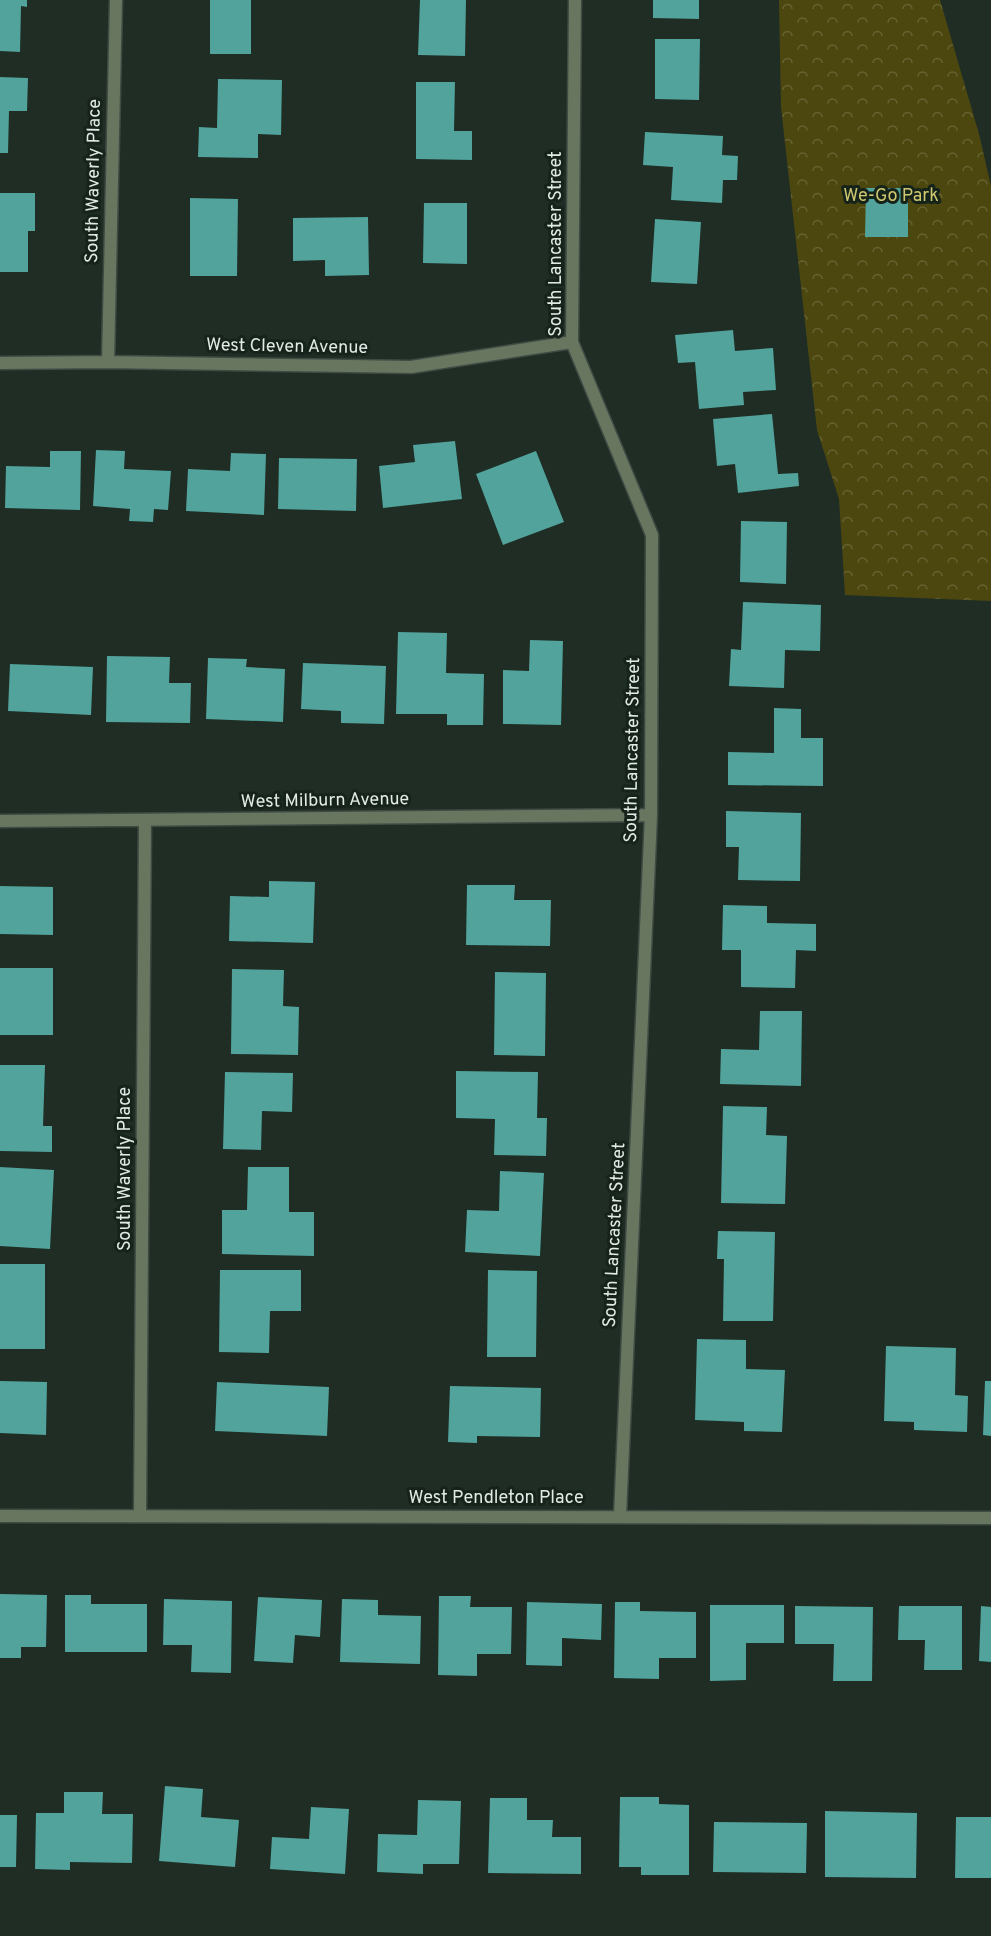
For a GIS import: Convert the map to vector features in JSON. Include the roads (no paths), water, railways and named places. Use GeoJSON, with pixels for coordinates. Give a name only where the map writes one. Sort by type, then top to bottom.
{"type":"FeatureCollection","features":[{"type":"Feature","properties":{"kind":"street","name":"South Waverly Place"},"geometry":{"type":"LineString","coordinates":[[108,362],[116,0]]}},
{"type":"Feature","properties":{"kind":"street","name":"South Lancaster Street"},"geometry":{"type":"LineString","coordinates":[[575,0],[572,342],[652,535],[651,815],[620,1516]]}},
{"type":"Feature","properties":{"kind":"street","name":"West Cleven Avenue"},"geometry":{"type":"LineString","coordinates":[[0,363],[108,362],[411,367],[572,342]]}},
{"type":"Feature","properties":{"kind":"street","name":"West Milburn Avenue"},"geometry":{"type":"LineString","coordinates":[[0,822],[651,815]]}},
{"type":"Feature","properties":{"kind":"street","name":"South Waverly Place"},"geometry":{"type":"LineString","coordinates":[[140,1516],[145,821]]}},
{"type":"Feature","properties":{"kind":"street","name":"West Pendleton Place"},"geometry":{"type":"LineString","coordinates":[[0,1516],[991,1518]]}},
{"type":"Feature","properties":{"kind":"park label","name":"We-Go Park"},"geometry":{"type":"Point","coordinates":[891,196]}}]}
